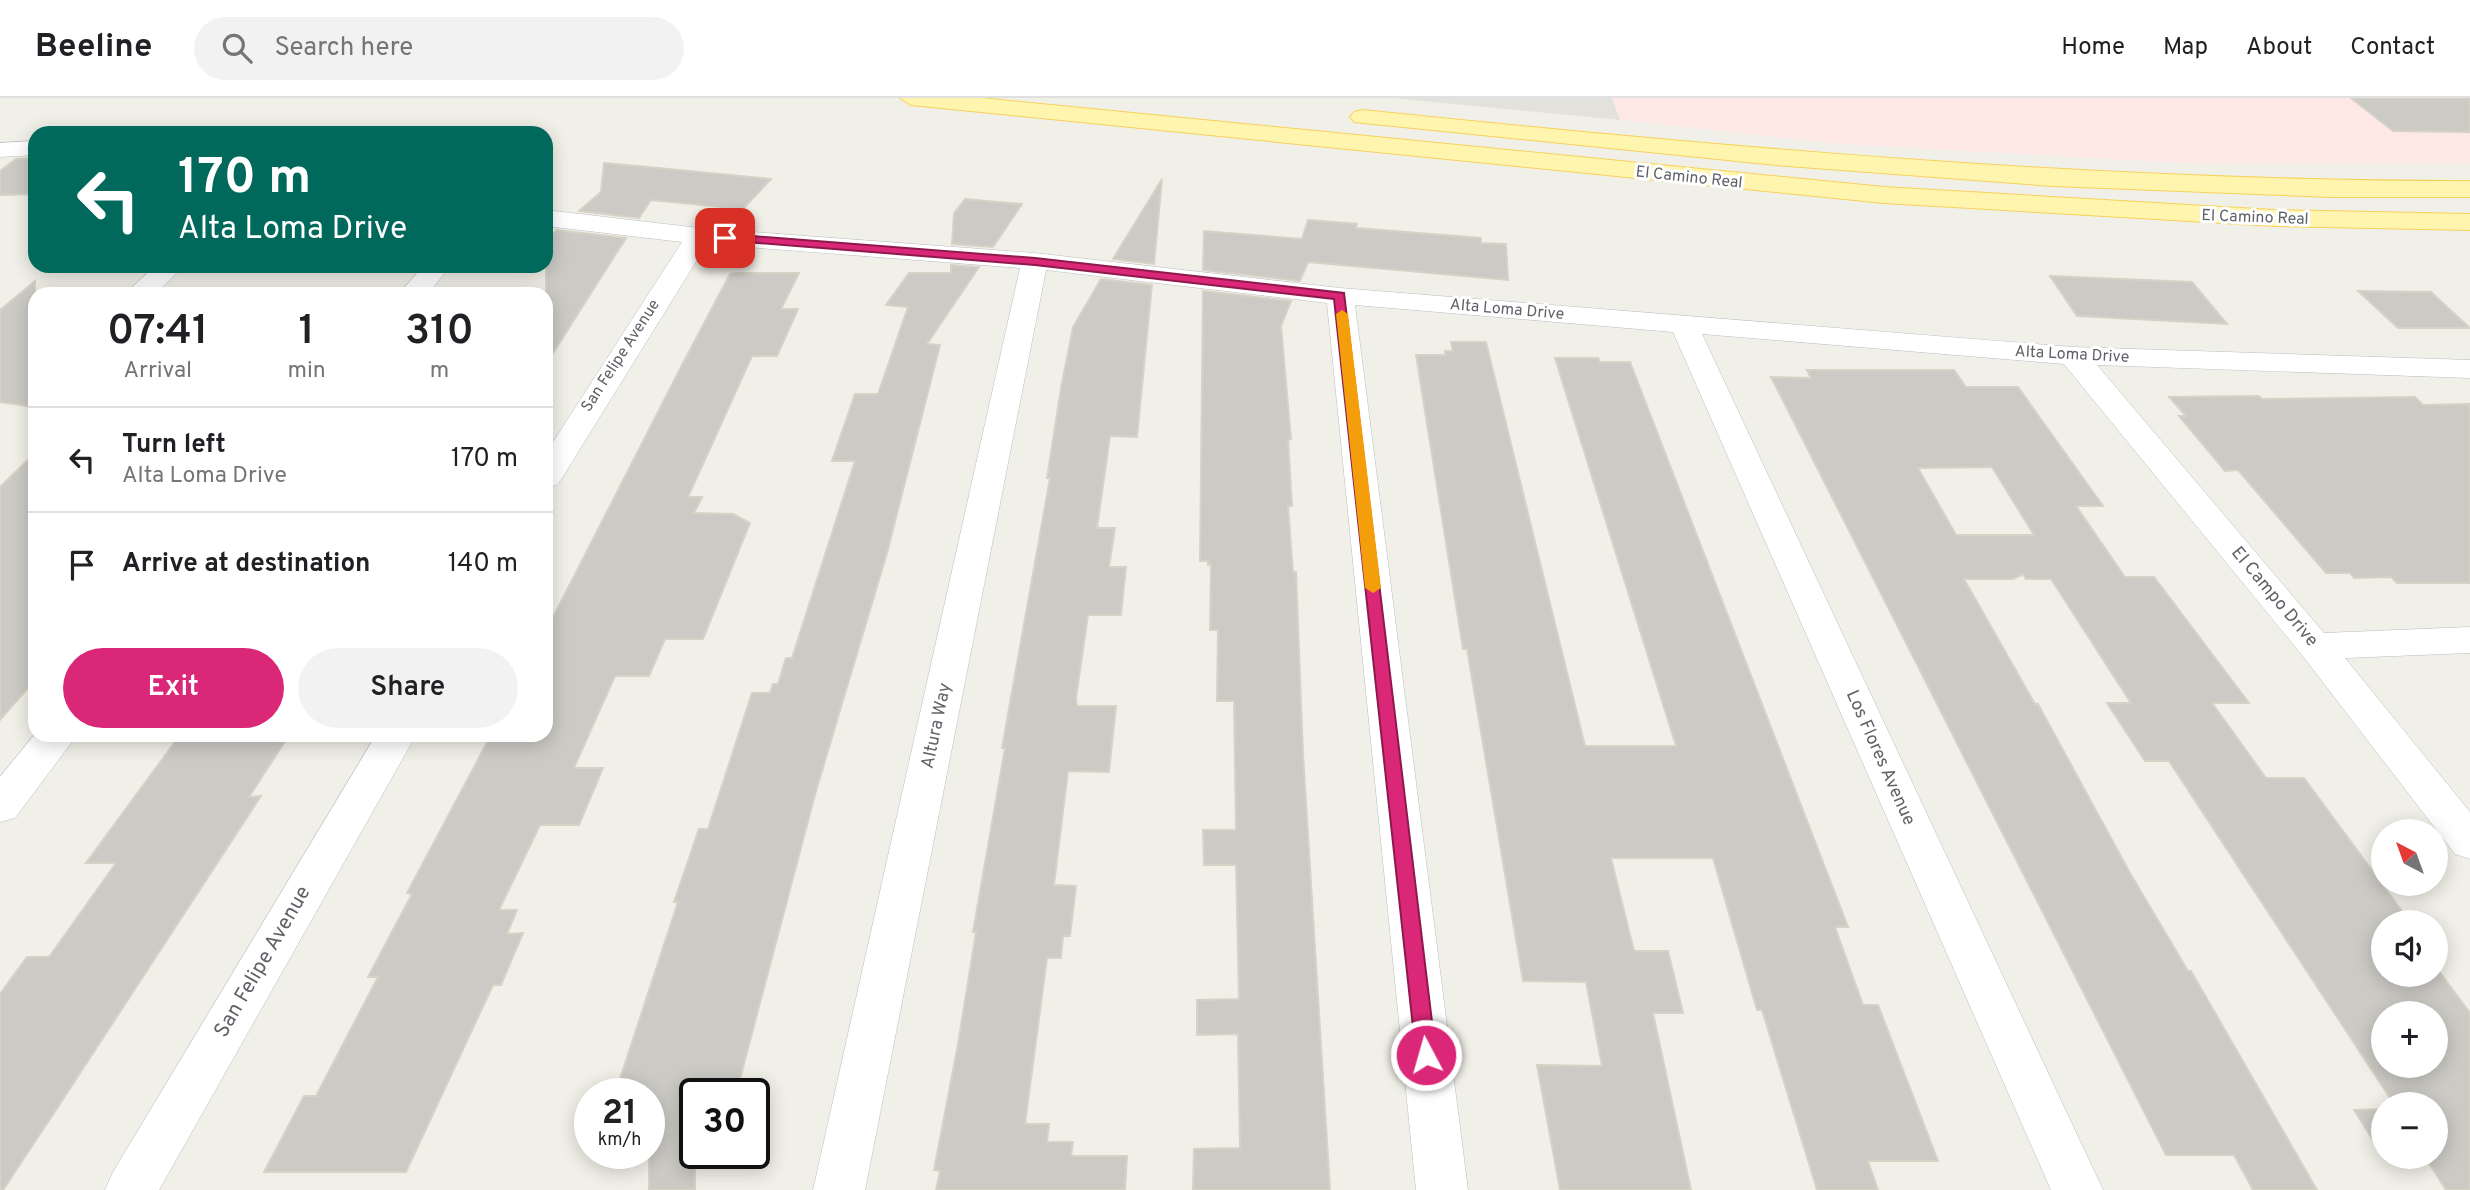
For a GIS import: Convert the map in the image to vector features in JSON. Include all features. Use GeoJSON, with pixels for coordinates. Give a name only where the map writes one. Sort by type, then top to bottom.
{"type":"FeatureCollection","features":[{"type":"Feature","properties":{"kind":"main road","name":"El Camino Real"},"geometry":{"type":"LineString","coordinates":[[911,98],[1927,201],[2183,216],[2470,222]]}},
{"type":"Feature","properties":{"kind":"main road","name":"El Camino Real"},"geometry":{"type":"LineString","coordinates":[[1333,114],[1918,170],[2200,185],[2470,189]]}},
{"type":"Feature","properties":{"kind":"main road"},"geometry":{"type":"LineString","coordinates":[[1334,141],[1374,118]]}},
{"type":"Feature","properties":{"kind":"main road"},"geometry":{"type":"LineString","coordinates":[[1918,170],[1927,201]]}},
{"type":"Feature","properties":{"kind":"street"},"geometry":{"type":"LineString","coordinates":[[0,150],[28,148]]}},
{"type":"Feature","properties":{"kind":"street","name":"Alta Loma Drive"},"geometry":{"type":"LineString","coordinates":[[553,219],[699,236],[1035,261],[1339,296],[2073,356],[2470,369]]}},
{"type":"Feature","properties":{"kind":"street","name":"San Felipe Avenue"},"geometry":{"type":"LineString","coordinates":[[553,467],[699,236]]}},
{"type":"Feature","properties":{"kind":"street","name":"Altura Way"},"geometry":{"type":"LineString","coordinates":[[839,1190],[1035,261]]}},
{"type":"Feature","properties":{"kind":"street"},"geometry":{"type":"LineString","coordinates":[[147,287],[163,273]]}},
{"type":"Feature","properties":{"kind":"street"},"geometry":{"type":"LineString","coordinates":[[419,287],[431,273]]}},
{"type":"Feature","properties":{"kind":"street"},"geometry":{"type":"LineString","coordinates":[[1339,296],[1442,1190]]}},
{"type":"Feature","properties":{"kind":"street","name":"Los Flores Avenue"},"geometry":{"type":"LineString","coordinates":[[1684,325],[2077,1190]]}},
{"type":"Feature","properties":{"kind":"street","name":"El Campo Drive"},"geometry":{"type":"LineString","coordinates":[[2073,356],[2315,646],[2470,842]]}},
{"type":"Feature","properties":{"kind":"street"},"geometry":{"type":"LineString","coordinates":[[2315,646],[2470,640]]}},
{"type":"Feature","properties":{"kind":"street"},"geometry":{"type":"LineString","coordinates":[[0,806],[51,742]]}},
{"type":"Feature","properties":{"kind":"street","name":"San Felipe Avenue"},"geometry":{"type":"LineString","coordinates":[[131,1190],[392,742]]}},
{"type":"Feature","properties":{"kind":"shaded area"},"geometry":{"type":"Polygon","coordinates":[[[1392,98],[1612,98],[1620,120],[1392,98]]]}},
{"type":"Feature","properties":{"kind":"shaded area"},"geometry":{"type":"Polygon","coordinates":[[[1612,98],[2470,98],[2470,164],[2200,164],[1839,144],[1620,120],[1612,98]]]}},
{"type":"Feature","properties":{"kind":"building"},"geometry":{"type":"Polygon","coordinates":[[[2351,98],[2470,98],[2470,132],[2393,131],[2351,98]]]}},
{"type":"Feature","properties":{"kind":"building"},"geometry":{"type":"Polygon","coordinates":[[[28,158],[28,194],[0,195],[0,171],[16,159],[28,158]]]}},
{"type":"Feature","properties":{"kind":"building"},"geometry":{"type":"Polygon","coordinates":[[[604,163],[771,179],[743,209],[651,200],[639,218],[579,211],[601,192],[604,163]]]}},
{"type":"Feature","properties":{"kind":"building"},"geometry":{"type":"Polygon","coordinates":[[[1162,179],[1154,264],[1113,259],[1162,179]]]}},
{"type":"Feature","properties":{"kind":"building"},"geometry":{"type":"Polygon","coordinates":[[[965,199],[1022,204],[993,247],[952,244],[954,213],[965,199]]]}},
{"type":"Feature","properties":{"kind":"building"},"geometry":{"type":"Polygon","coordinates":[[[1308,220],[1357,224],[1356,228],[1481,238],[1481,243],[1506,244],[1508,280],[1308,262],[1300,281],[1203,270],[1204,231],[1302,239],[1308,220]]]}},
{"type":"Feature","properties":{"kind":"building"},"geometry":{"type":"Polygon","coordinates":[[[557,230],[626,238],[553,353],[553,287],[546,287],[546,273],[553,273],[553,234],[557,230]]]}},
{"type":"Feature","properties":{"kind":"building"},"geometry":{"type":"Polygon","coordinates":[[[951,265],[979,267],[927,344],[940,345],[887,553],[816,791],[740,1078],[679,1078],[679,1169],[695,1169],[695,1190],[649,1190],[649,1169],[665,1169],[665,1078],[620,1078],[678,902],[674,902],[699,829],[708,829],[752,693],[770,693],[773,684],[778,684],[786,658],[792,658],[855,461],[832,461],[855,394],[878,394],[908,307],[886,305],[909,273],[951,273],[951,265]]]}},
{"type":"Feature","properties":{"kind":"building"},"geometry":{"type":"Polygon","coordinates":[[[799,273],[781,309],[798,309],[777,356],[752,356],[688,497],[702,497],[694,513],[733,514],[750,523],[703,639],[665,639],[649,676],[615,676],[574,768],[603,768],[579,825],[540,825],[499,910],[517,910],[507,934],[523,933],[501,985],[493,985],[406,1172],[264,1172],[304,1096],[316,1096],[378,977],[368,977],[412,894],[407,893],[487,742],[553,742],[553,617],[730,274],[799,273]]]}},
{"type":"Feature","properties":{"kind":"building"},"geometry":{"type":"Polygon","coordinates":[[[2050,276],[2192,282],[2227,324],[2077,316],[2050,276]]]}},
{"type":"Feature","properties":{"kind":"building"},"geometry":{"type":"Polygon","coordinates":[[[1101,279],[1152,285],[1137,437],[1110,436],[1097,528],[1115,528],[1109,567],[1126,567],[1121,615],[1088,615],[1076,698],[1077,706],[1116,706],[1109,772],[1068,771],[1054,885],[1076,886],[1070,936],[1063,936],[1061,958],[1047,958],[1025,1124],[1049,1124],[1047,1142],[1073,1142],[1071,1156],[1127,1156],[1125,1190],[936,1190],[940,1171],[934,1170],[958,1044],[976,932],[973,932],[1005,748],[1002,748],[1050,478],[1047,478],[1061,388],[1073,327],[1101,279]]]}},
{"type":"Feature","properties":{"kind":"building"},"geometry":{"type":"Polygon","coordinates":[[[35,281],[35,287],[28,287],[28,406],[0,402],[0,310],[35,281]]]}},
{"type":"Feature","properties":{"kind":"building"},"geometry":{"type":"Polygon","coordinates":[[[1203,291],[1291,301],[1281,326],[1291,439],[1288,439],[1292,506],[1288,506],[1293,572],[1296,572],[1303,754],[1330,1190],[1193,1190],[1194,1149],[1240,1148],[1238,1034],[1197,1035],[1197,1000],[1239,999],[1236,865],[1204,865],[1203,830],[1236,830],[1234,701],[1217,701],[1218,630],[1210,630],[1211,564],[1208,565],[1208,561],[1200,561],[1203,291]]]}},
{"type":"Feature","properties":{"kind":"building"},"geometry":{"type":"Polygon","coordinates":[[[2358,291],[2431,292],[2470,328],[2398,328],[2358,291]]]}},
{"type":"Feature","properties":{"kind":"building"},"geometry":{"type":"Polygon","coordinates":[[[1451,342],[1486,342],[1585,746],[1676,746],[1555,358],[1598,358],[1600,362],[1630,362],[1848,927],[1835,927],[1863,1005],[1878,1005],[1938,1161],[1868,1161],[1878,1190],[1817,1190],[1762,1010],[1757,1010],[1713,858],[1611,858],[1634,951],[1668,951],[1683,1013],[1653,1013],[1691,1190],[1560,1190],[1537,1065],[1602,1066],[1586,982],[1523,981],[1467,649],[1463,649],[1416,355],[1445,355],[1445,351],[1453,351],[1451,342]]]}},
{"type":"Feature","properties":{"kind":"building"},"geometry":{"type":"Polygon","coordinates":[[[1807,370],[1954,370],[1966,387],[2018,387],[2103,506],[2076,506],[2125,577],[2154,577],[2249,703],[2212,703],[2266,778],[2304,778],[2371,869],[2371,896],[2391,896],[2401,910],[2371,910],[2371,987],[2448,987],[2448,983],[2470,1013],[2470,1190],[2446,1190],[2433,1169],[2448,1169],[2448,1092],[2386,1092],[2377,1078],[2448,1078],[2448,1001],[2371,1001],[2371,1069],[2169,761],[2145,761],[2107,703],[2131,703],[2051,579],[2026,579],[2023,574],[2013,579],[1964,579],[2035,704],[2038,704],[2130,873],[2188,971],[2191,971],[2317,1190],[2253,1190],[2234,1155],[2166,1155],[1771,377],[1811,378],[1807,370]],[[1992,467],[1918,468],[1956,535],[2034,535],[1992,467]]]}},
{"type":"Feature","properties":{"kind":"building"},"geometry":{"type":"Polygon","coordinates":[[[2259,396],[2262,399],[2415,397],[2423,405],[2470,404],[2470,583],[2397,583],[2391,577],[2354,578],[2350,573],[2326,573],[2238,470],[2225,471],[2179,416],[2186,416],[2169,397],[2259,396]]]}},
{"type":"Feature","properties":{"kind":"building"},"geometry":{"type":"Polygon","coordinates":[[[28,460],[28,688],[0,720],[0,487],[28,460]]]}},
{"type":"Feature","properties":{"kind":"building"},"geometry":{"type":"Polygon","coordinates":[[[175,742],[284,742],[249,797],[261,796],[3,1190],[0,1190],[0,994],[27,957],[49,957],[116,863],[86,863],[175,742]]]}},
{"type":"Feature","properties":{"kind":"building"},"geometry":{"type":"Polygon","coordinates":[[[2371,1109],[2371,1137],[2354,1110],[2371,1109]]]}},
{"type":"Feature","properties":{"kind":"slow traffic"},"geometry":{"type":"LineString","coordinates":[[1342,314],[1373,588]]}},
{"type":"Feature","properties":{"kind":"route"},"geometry":{"type":"LineString","coordinates":[[725,238],[1035,261],[1339,296],[1426,1055]]}}]}
